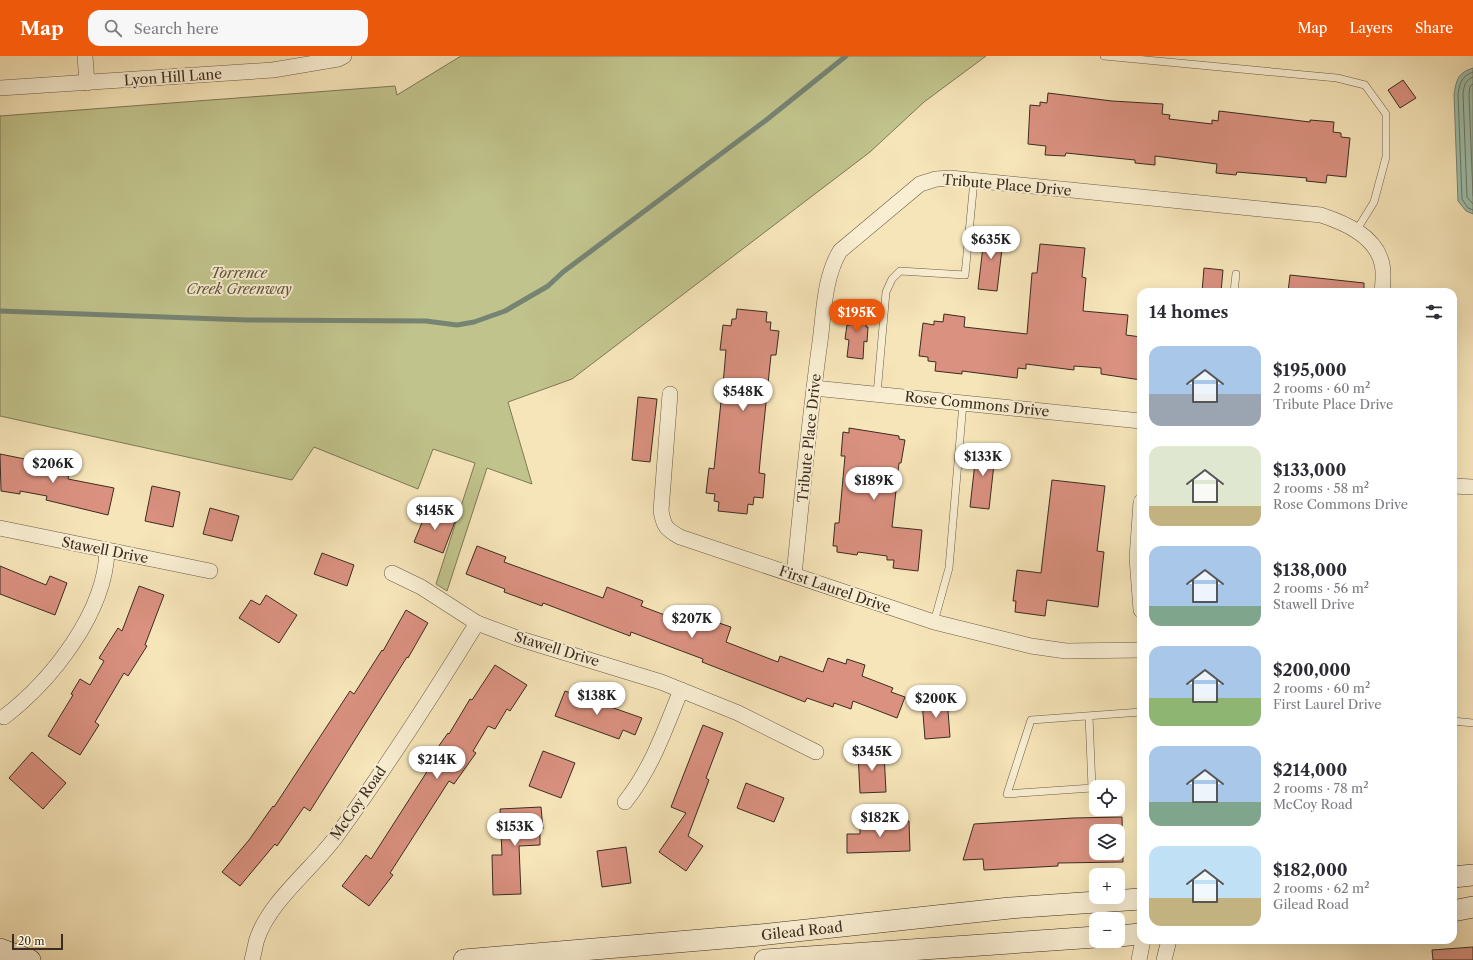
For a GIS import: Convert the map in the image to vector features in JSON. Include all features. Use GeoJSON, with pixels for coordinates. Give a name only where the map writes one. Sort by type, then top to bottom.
{"type":"FeatureCollection","features":[{"type":"Feature","properties":{"kind":"main road"},"geometry":{"type":"LineString","coordinates":[[1457,877],[1473,876]]}},
{"type":"Feature","properties":{"kind":"main road","name":"Gilead Road"},"geometry":{"type":"LineString","coordinates":[[464,960],[760,935],[1010,908],[1137,899]]}},
{"type":"Feature","properties":{"kind":"main road"},"geometry":{"type":"LineString","coordinates":[[1457,910],[1473,907]]}},
{"type":"Feature","properties":{"kind":"main road"},"geometry":{"type":"LineString","coordinates":[[1457,917],[1473,916]]}},
{"type":"Feature","properties":{"kind":"main road"},"geometry":{"type":"LineString","coordinates":[[1125,935],[1137,934]]}},
{"type":"Feature","properties":{"kind":"main road","name":"Gilead Road"},"geometry":{"type":"LineString","coordinates":[[765,960],[1089,937]]}},
{"type":"Feature","properties":{"kind":"main road"},"geometry":{"type":"LineString","coordinates":[[0,949],[30,960]]}},
{"type":"Feature","properties":{"kind":"street"},"geometry":{"type":"LineString","coordinates":[[85,56],[87,83]]}},
{"type":"Feature","properties":{"kind":"street","name":"Lyon Hill Lane"},"geometry":{"type":"LineString","coordinates":[[0,88],[273,70],[338,59],[344,56]]}},
{"type":"Feature","properties":{"kind":"street","name":"Tribute Place Drive"},"geometry":{"type":"LineString","coordinates":[[794,575],[814,388],[829,280],[834,262],[840,251],[920,184],[936,179],[950,178],[1321,215],[1340,221],[1369,239],[1382,264],[1382,288]]}},
{"type":"Feature","properties":{"kind":"street","name":"Rose Commons Drive"},"geometry":{"type":"LineString","coordinates":[[814,388],[1137,421]]}},
{"type":"Feature","properties":{"kind":"street","name":"First Laurel Drive"},"geometry":{"type":"LineString","coordinates":[[670,394],[661,511],[663,524],[669,531],[680,537],[934,622],[1045,648],[1066,651],[1137,650]]}},
{"type":"Feature","properties":{"kind":"street"},"geometry":{"type":"LineString","coordinates":[[1457,486],[1473,487]]}},
{"type":"Feature","properties":{"kind":"street","name":"Stawell Drive"},"geometry":{"type":"LineString","coordinates":[[0,528],[210,571]]}},
{"type":"Feature","properties":{"kind":"street"},"geometry":{"type":"LineString","coordinates":[[4,717],[35,692],[53,670],[77,635],[99,596],[107,566],[107,551]]}},
{"type":"Feature","properties":{"kind":"street","name":"Stawell Drive"},"geometry":{"type":"LineString","coordinates":[[392,573],[421,587],[477,623],[682,690],[738,713],[816,752]]}},
{"type":"Feature","properties":{"kind":"street","name":"McCoy Road"},"geometry":{"type":"LineString","coordinates":[[252,960],[257,938],[269,916],[285,894],[338,836],[477,623]]}},
{"type":"Feature","properties":{"kind":"street"},"geometry":{"type":"LineString","coordinates":[[625,802],[640,782],[655,754],[682,690]]}},
{"type":"Feature","properties":{"kind":"street"},"geometry":{"type":"LineString","coordinates":[[1139,960],[1142,944]]}},
{"type":"Feature","properties":{"kind":"street"},"geometry":{"type":"LineString","coordinates":[[1164,960],[1168,944]]}},
{"type":"Feature","properties":{"kind":"lane"},"geometry":{"type":"LineString","coordinates":[[1104,56],[1338,78],[1365,85],[1386,114],[1386,158],[1374,202],[1356,231]]}},
{"type":"Feature","properties":{"kind":"lane"},"geometry":{"type":"LineString","coordinates":[[877,394],[886,292],[892,279],[900,271],[965,275],[974,180]]}},
{"type":"Feature","properties":{"kind":"lane"},"geometry":{"type":"LineString","coordinates":[[1234,288],[1236,274]]}},
{"type":"Feature","properties":{"kind":"lane"},"geometry":{"type":"LineString","coordinates":[[934,622],[950,568],[963,403]]}},
{"type":"Feature","properties":{"kind":"lane"},"geometry":{"type":"LineString","coordinates":[[1089,716],[1092,788],[1007,794],[1031,720],[1137,712]]}},
{"type":"Feature","properties":{"kind":"lane"},"geometry":{"type":"LineString","coordinates":[[1457,722],[1473,723]]}},
{"type":"Feature","properties":{"kind":"green space","name":"Torrence Creek Greenway"},"geometry":{"type":"Polygon","coordinates":[[[461,56],[986,56],[924,102],[870,152],[572,379],[508,402],[532,484],[487,468],[447,591],[436,584],[475,463],[433,449],[418,489],[314,447],[292,480],[0,416],[0,116],[395,86],[397,95],[461,56]]]}},
{"type":"Feature","properties":{"kind":"water"},"geometry":{"type":"Polygon","coordinates":[[[1473,68],[1473,214],[1466,211],[1458,201],[1454,94],[1456,84],[1461,74],[1473,68]]]}},
{"type":"Feature","properties":{"kind":"building"},"geometry":{"type":"Polygon","coordinates":[[[1403,80],[1416,98],[1400,108],[1388,90],[1403,80]]]}},
{"type":"Feature","properties":{"kind":"building"},"geometry":{"type":"Polygon","coordinates":[[[1048,93],[1112,101],[1163,104],[1162,114],[1170,115],[1169,119],[1212,124],[1212,120],[1218,121],[1219,111],[1310,122],[1310,120],[1334,122],[1333,132],[1341,133],[1341,137],[1350,138],[1346,177],[1327,175],[1326,183],[1306,181],[1307,178],[1237,172],[1236,175],[1216,173],[1217,164],[1155,156],[1155,165],[1135,163],[1135,160],[1066,153],[1065,156],[1045,155],[1046,146],[1028,144],[1030,105],[1040,106],[1040,102],[1047,103],[1048,93]]]}},
{"type":"Feature","properties":{"kind":"building"},"geometry":{"type":"Polygon","coordinates":[[[985,230],[1004,232],[997,291],[978,289],[985,230]]]}},
{"type":"Feature","properties":{"kind":"building"},"geometry":{"type":"Polygon","coordinates":[[[1040,244],[1085,248],[1082,277],[1086,278],[1083,311],[1128,315],[1126,335],[1137,336],[1137,379],[1101,374],[1101,368],[1074,366],[1074,370],[1026,364],[1026,369],[1018,368],[1017,378],[962,371],[962,374],[935,371],[936,362],[928,361],[928,357],[919,356],[923,323],[934,325],[934,321],[943,322],[944,314],[965,317],[964,327],[1027,334],[1032,273],[1037,273],[1040,244]]]}},
{"type":"Feature","properties":{"kind":"building"},"geometry":{"type":"Polygon","coordinates":[[[1204,268],[1223,270],[1221,288],[1202,288],[1204,268]]]}},
{"type":"Feature","properties":{"kind":"building"},"geometry":{"type":"Polygon","coordinates":[[[1290,275],[1364,283],[1364,288],[1288,288],[1290,275]]]}},
{"type":"Feature","properties":{"kind":"building"},"geometry":{"type":"Polygon","coordinates":[[[852,308],[868,309],[866,327],[868,327],[867,342],[864,341],[863,359],[847,357],[849,340],[845,339],[847,325],[850,325],[852,308]]]}},
{"type":"Feature","properties":{"kind":"building"},"geometry":{"type":"Polygon","coordinates":[[[737,309],[767,312],[766,322],[771,322],[770,330],[779,331],[776,355],[771,355],[761,451],[759,473],[765,474],[763,498],[754,497],[753,505],[748,504],[747,514],[718,511],[719,502],[714,501],[715,494],[706,493],[709,468],[714,469],[724,373],[726,350],[720,350],[723,325],[731,326],[732,319],[736,319],[737,309]]]}},
{"type":"Feature","properties":{"kind":"building"},"geometry":{"type":"Polygon","coordinates":[[[638,397],[657,399],[650,462],[632,460],[638,397]]]}},
{"type":"Feature","properties":{"kind":"building"},"geometry":{"type":"Polygon","coordinates":[[[849,428],[899,436],[899,439],[905,440],[901,463],[899,463],[892,527],[922,530],[918,571],[893,568],[894,560],[887,560],[887,556],[858,552],[857,555],[837,552],[837,546],[833,546],[835,523],[839,523],[845,456],[841,456],[843,432],[849,433],[849,428]]]}},
{"type":"Feature","properties":{"kind":"building"},"geometry":{"type":"Polygon","coordinates":[[[977,445],[996,446],[989,509],[970,507],[977,445]]]}},
{"type":"Feature","properties":{"kind":"building"},"geometry":{"type":"Polygon","coordinates":[[[0,454],[70,468],[68,479],[114,488],[108,515],[46,500],[47,496],[20,491],[20,494],[1,491],[0,454]]]}},
{"type":"Feature","properties":{"kind":"building"},"geometry":{"type":"Polygon","coordinates":[[[1052,480],[1105,486],[1097,551],[1104,552],[1098,607],[1047,600],[1045,616],[1015,612],[1016,601],[1013,601],[1017,570],[1041,573],[1052,480]]]}},
{"type":"Feature","properties":{"kind":"building"},"geometry":{"type":"Polygon","coordinates":[[[152,486],[180,492],[173,527],[145,521],[152,486]]]}},
{"type":"Feature","properties":{"kind":"building"},"geometry":{"type":"Polygon","coordinates":[[[210,508],[239,516],[232,541],[203,534],[210,508]]]}},
{"type":"Feature","properties":{"kind":"building"},"geometry":{"type":"Polygon","coordinates":[[[428,508],[456,519],[443,553],[414,542],[428,508]]]}},
{"type":"Feature","properties":{"kind":"building"},"geometry":{"type":"Polygon","coordinates":[[[477,546],[506,557],[504,562],[603,598],[607,587],[643,601],[641,606],[691,625],[695,615],[731,627],[726,642],[778,662],[780,656],[823,672],[828,658],[846,664],[847,659],[865,665],[862,676],[893,688],[891,692],[905,697],[897,718],[853,701],[851,709],[834,703],[833,707],[807,698],[805,702],[702,662],[703,659],[631,632],[630,636],[543,603],[542,606],[504,592],[505,589],[466,574],[477,546]]]}},
{"type":"Feature","properties":{"kind":"building"},"geometry":{"type":"Polygon","coordinates":[[[322,553],[354,565],[347,586],[314,574],[322,553]]]}},
{"type":"Feature","properties":{"kind":"building"},"geometry":{"type":"Polygon","coordinates":[[[0,566],[46,585],[50,576],[67,583],[55,615],[0,594],[0,566]]]}},
{"type":"Feature","properties":{"kind":"building"},"geometry":{"type":"Polygon","coordinates":[[[139,586],[164,595],[145,645],[147,646],[128,676],[124,673],[95,722],[99,725],[80,755],[48,736],[73,695],[71,694],[80,679],[90,685],[104,661],[99,658],[118,628],[122,631],[139,586]]]}},
{"type":"Feature","properties":{"kind":"building"},"geometry":{"type":"Polygon","coordinates":[[[266,595],[297,615],[279,643],[239,618],[251,600],[260,605],[266,595]]]}},
{"type":"Feature","properties":{"kind":"building"},"geometry":{"type":"Polygon","coordinates":[[[406,610],[428,623],[408,658],[407,657],[310,811],[304,807],[277,846],[275,844],[240,886],[222,872],[249,840],[273,806],[274,807],[350,691],[354,694],[382,650],[383,651],[406,610]]]}},
{"type":"Feature","properties":{"kind":"building"},"geometry":{"type":"Polygon","coordinates":[[[495,665],[527,685],[510,711],[507,709],[495,729],[488,726],[473,751],[476,753],[454,784],[449,781],[390,873],[393,875],[369,906],[342,886],[366,855],[371,859],[430,767],[426,764],[448,733],[449,734],[470,699],[472,700],[495,665]]]}},
{"type":"Feature","properties":{"kind":"building"},"geometry":{"type":"Polygon","coordinates":[[[565,691],[642,718],[635,735],[623,730],[619,739],[555,716],[565,691]]]}},
{"type":"Feature","properties":{"kind":"building"},"geometry":{"type":"Polygon","coordinates":[[[947,698],[950,737],[925,739],[922,701],[947,698]]]}},
{"type":"Feature","properties":{"kind":"building"},"geometry":{"type":"Polygon","coordinates":[[[703,725],[723,733],[706,778],[709,780],[688,836],[703,846],[686,871],[659,852],[686,813],[671,807],[703,725]]]}},
{"type":"Feature","properties":{"kind":"building"},"geometry":{"type":"Polygon","coordinates":[[[543,751],[575,763],[561,798],[529,786],[543,751]]]}},
{"type":"Feature","properties":{"kind":"building"},"geometry":{"type":"Polygon","coordinates":[[[32,752],[66,783],[43,809],[9,778],[32,752]]]}},
{"type":"Feature","properties":{"kind":"building"},"geometry":{"type":"Polygon","coordinates":[[[884,752],[886,792],[860,793],[858,753],[884,752]]]}},
{"type":"Feature","properties":{"kind":"building"},"geometry":{"type":"Polygon","coordinates":[[[746,783],[784,798],[774,822],[737,808],[746,783]]]}},
{"type":"Feature","properties":{"kind":"building"},"geometry":{"type":"Polygon","coordinates":[[[541,807],[543,829],[540,829],[540,845],[519,846],[521,894],[493,895],[492,855],[502,855],[500,809],[541,807]]]}},
{"type":"Feature","properties":{"kind":"building"},"geometry":{"type":"Polygon","coordinates":[[[1122,817],[1122,824],[1089,824],[1089,860],[1123,860],[1123,862],[1058,863],[1058,866],[984,870],[983,859],[963,860],[974,824],[1073,818],[1122,817]]]}},
{"type":"Feature","properties":{"kind":"building"},"geometry":{"type":"Polygon","coordinates":[[[909,821],[910,851],[847,853],[847,834],[860,834],[860,823],[909,821]]]}},
{"type":"Feature","properties":{"kind":"building"},"geometry":{"type":"Polygon","coordinates":[[[626,847],[631,883],[602,887],[597,851],[626,847]]]}},
{"type":"Feature","properties":{"kind":"building"},"geometry":{"type":"Polygon","coordinates":[[[1473,947],[1473,960],[1433,960],[1432,950],[1473,947]]]}},
{"type":"Feature","properties":{"kind":"waterway"},"geometry":{"type":"LineString","coordinates":[[0,311],[247,320],[426,321],[457,325],[474,322],[505,311],[548,286],[563,272],[765,121],[846,56]]}}]}
